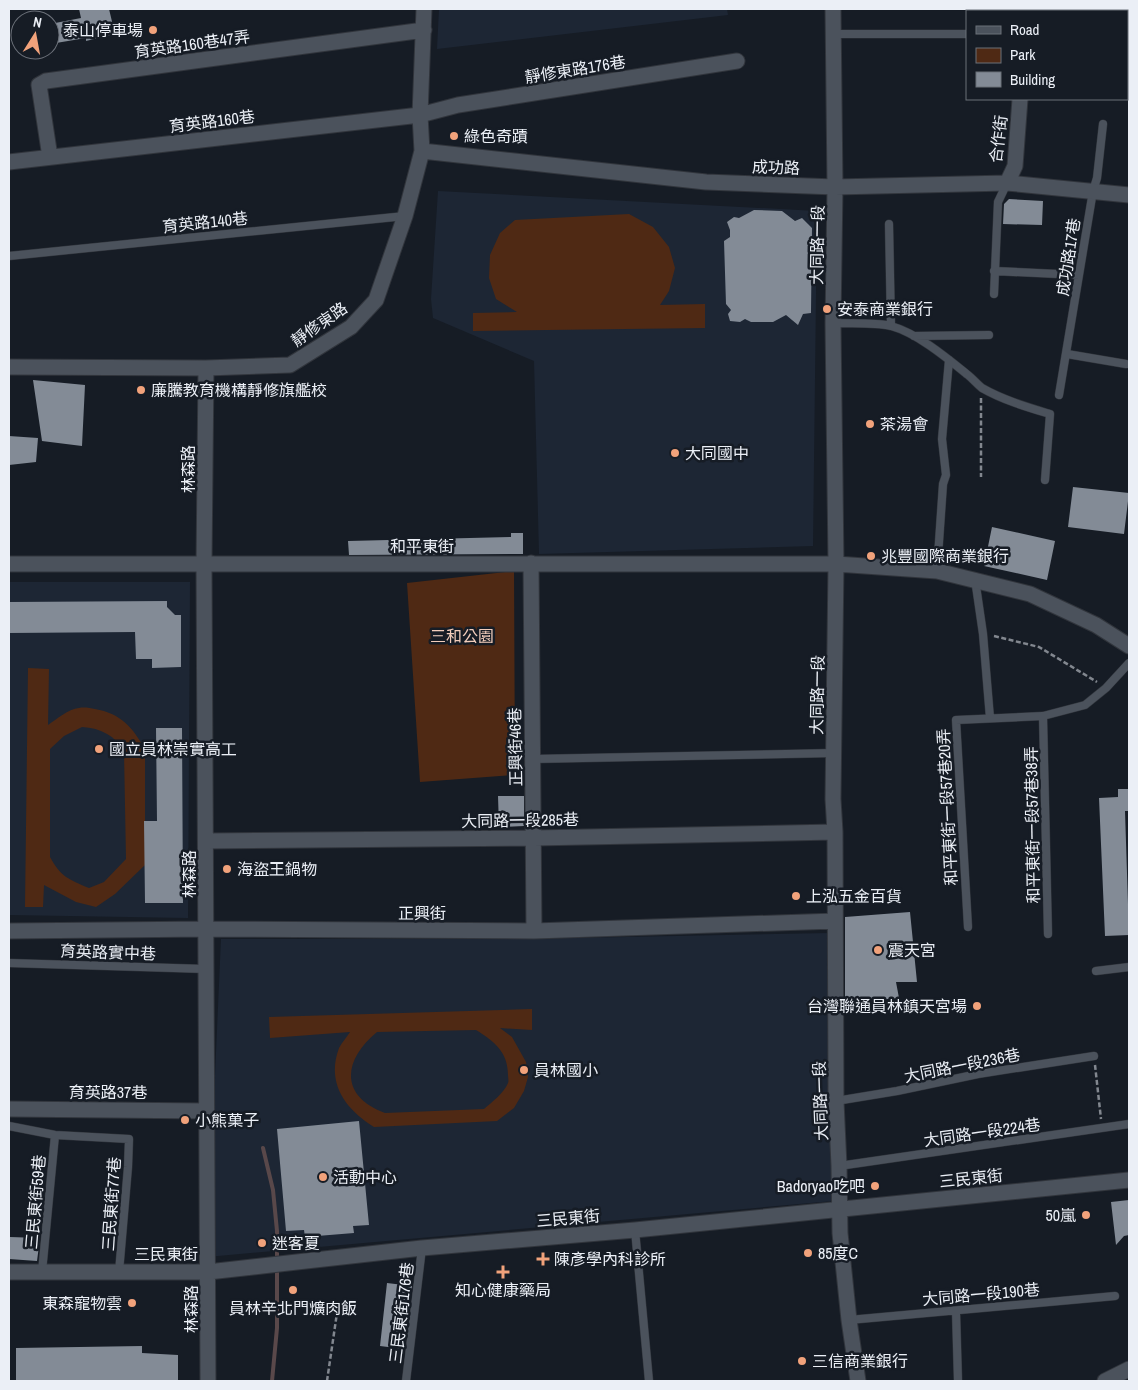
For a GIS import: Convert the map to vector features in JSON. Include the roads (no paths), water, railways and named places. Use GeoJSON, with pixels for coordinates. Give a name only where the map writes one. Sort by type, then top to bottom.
{"type":"FeatureCollection","features":[{"type":"Feature","properties":{"kind":"street","name":"靜修東路"},"geometry":{"type":"LineString","coordinates":[[9,367],[206,368],[290,365],[351,327],[376,300],[405,216],[422,151],[420,115],[424,9]]}},
{"type":"Feature","properties":{"kind":"street","name":"大同路一段"},"geometry":{"type":"LineString","coordinates":[[833,9],[835,187],[833,323],[836,564],[834,753],[836,1101],[840,1166],[840,1233],[849,1320],[858,1381]]}},
{"type":"Feature","properties":{"kind":"street","name":"育英路160巷47弄"},"geometry":{"type":"LineString","coordinates":[[50,157],[39,85],[46,81],[424,30]]}},
{"type":"Feature","properties":{"kind":"street","name":"靜修東路176巷"},"geometry":{"type":"LineString","coordinates":[[420,115],[468,104],[737,61]]}},
{"type":"Feature","properties":{"kind":"street","name":"合作街"},"geometry":{"type":"LineString","coordinates":[[1007,183],[1015,166],[1020,100]]}},
{"type":"Feature","properties":{"kind":"street","name":"育英路160巷"},"geometry":{"type":"LineString","coordinates":[[9,162],[420,115]]}},
{"type":"Feature","properties":{"kind":"street","name":"成功路"},"geometry":{"type":"LineString","coordinates":[[422,151],[706,182],[835,187],[1007,183],[1129,195]]}},
{"type":"Feature","properties":{"kind":"street","name":"林森路"},"geometry":{"type":"LineString","coordinates":[[206,368],[204,565],[208,1381]]}},
{"type":"Feature","properties":{"kind":"street","name":"正興街46巷"},"geometry":{"type":"LineString","coordinates":[[531,563],[534,931]]}},
{"type":"Feature","properties":{"kind":"street","name":"和平東街"},"geometry":{"type":"LineString","coordinates":[[9,564],[836,564],[937,571],[1030,594],[1096,624],[1129,646]]}},
{"type":"Feature","properties":{"kind":"street","name":"大同路一段285巷"},"geometry":{"type":"LineString","coordinates":[[206,841],[534,838],[835,832]]}},
{"type":"Feature","properties":{"kind":"street","name":"正興街"},"geometry":{"type":"LineString","coordinates":[[9,931],[206,929],[534,931],[835,921]]}},
{"type":"Feature","properties":{"kind":"street","name":"育英路37巷"},"geometry":{"type":"LineString","coordinates":[[9,1109],[206,1111]]}},
{"type":"Feature","properties":{"kind":"street","name":"三民東街"},"geometry":{"type":"LineString","coordinates":[[9,1272],[208,1272],[422,1248],[635,1230],[1129,1180]]}},
{"type":"Feature","properties":{"kind":"street"},"geometry":{"type":"LineString","coordinates":[[1105,1381],[1129,1369]]}},
{"type":"Feature","properties":{"kind":"lane"},"geometry":{"type":"LineString","coordinates":[[833,34],[966,34]]}},
{"type":"Feature","properties":{"kind":"lane","name":"成功路17巷"},"geometry":{"type":"LineString","coordinates":[[1059,395],[1093,190],[1097,178],[1103,124]]}},
{"type":"Feature","properties":{"kind":"lane"},"geometry":{"type":"LineString","coordinates":[[994,294],[998,202],[1007,183]]}},
{"type":"Feature","properties":{"kind":"lane","name":"育英路140巷"},"geometry":{"type":"LineString","coordinates":[[9,256],[405,216]]}},
{"type":"Feature","properties":{"kind":"lane"},"geometry":{"type":"LineString","coordinates":[[889,224],[891,326]]}},
{"type":"Feature","properties":{"kind":"lane"},"geometry":{"type":"LineString","coordinates":[[994,270],[1079,275]]}},
{"type":"Feature","properties":{"kind":"lane"},"geometry":{"type":"LineString","coordinates":[[833,323],[891,326],[914,336],[949,360],[981,387],[1017,404],[1050,414],[1045,480]]}},
{"type":"Feature","properties":{"kind":"lane"},"geometry":{"type":"LineString","coordinates":[[914,336],[990,335]]}},
{"type":"Feature","properties":{"kind":"lane"},"geometry":{"type":"LineString","coordinates":[[1067,354],[1126,364]]}},
{"type":"Feature","properties":{"kind":"lane"},"geometry":{"type":"LineString","coordinates":[[937,571],[943,484],[946,475],[942,439],[949,360]]}},
{"type":"Feature","properties":{"kind":"lane"},"geometry":{"type":"LineString","coordinates":[[975,579],[990,718],[1043,716],[1085,705],[1106,688],[1129,662]]}},
{"type":"Feature","properties":{"kind":"lane","name":"和平東街一段57巷38弄"},"geometry":{"type":"LineString","coordinates":[[1043,716],[1048,934]]}},
{"type":"Feature","properties":{"kind":"lane","name":"和平東街一段57巷20弄"},"geometry":{"type":"LineString","coordinates":[[968,927],[956,720],[990,718]]}},
{"type":"Feature","properties":{"kind":"lane"},"geometry":{"type":"LineString","coordinates":[[532,759],[834,753]]}},
{"type":"Feature","properties":{"kind":"lane","name":"育英路實中巷"},"geometry":{"type":"LineString","coordinates":[[9,963],[206,970]]}},
{"type":"Feature","properties":{"kind":"lane"},"geometry":{"type":"LineString","coordinates":[[1096,971],[1129,967]]}},
{"type":"Feature","properties":{"kind":"lane","name":"大同路一段236巷"},"geometry":{"type":"LineString","coordinates":[[836,1101],[897,1091],[978,1074],[1094,1056]]}},
{"type":"Feature","properties":{"kind":"lane","name":"大同路一段224巷"},"geometry":{"type":"LineString","coordinates":[[840,1166],[1129,1124]]}},
{"type":"Feature","properties":{"kind":"lane"},"geometry":{"type":"LineString","coordinates":[[9,1126],[55,1135]]}},
{"type":"Feature","properties":{"kind":"lane","name":"三民東街77巷"},"geometry":{"type":"LineString","coordinates":[[55,1135],[129,1139],[119,1272]]}},
{"type":"Feature","properties":{"kind":"lane","name":"三民東街59巷"},"geometry":{"type":"LineString","coordinates":[[42,1272],[55,1135]]}},
{"type":"Feature","properties":{"kind":"lane"},"geometry":{"type":"LineString","coordinates":[[635,1230],[649,1381]]}},
{"type":"Feature","properties":{"kind":"lane","name":"三民東街176巷"},"geometry":{"type":"LineString","coordinates":[[406,1381],[422,1248]]}},
{"type":"Feature","properties":{"kind":"lane","name":"大同路一段190巷"},"geometry":{"type":"LineString","coordinates":[[849,1320],[1115,1296]]}},
{"type":"Feature","properties":{"kind":"lane"},"geometry":{"type":"LineString","coordinates":[[956,1311],[958,1381]]}},
{"type":"Feature","properties":{"kind":"waterway"},"geometry":{"type":"LineString","coordinates":[[263,1148],[273,1190],[277,1231],[277,1262]]}},
{"type":"Feature","properties":{"kind":"waterway"},"geometry":{"type":"LineString","coordinates":[[272,1381],[277,1328],[277,1269]]}},
{"type":"Feature","properties":{"kind":"place","name":"泰山停車場"},"geometry":{"type":"Point","coordinates":[153,30]}},
{"type":"Feature","properties":{"kind":"place","name":"綠色奇蹟"},"geometry":{"type":"Point","coordinates":[454,136]}},
{"type":"Feature","properties":{"kind":"place","name":"安泰商業銀行"},"geometry":{"type":"Point","coordinates":[827,309]}},
{"type":"Feature","properties":{"kind":"place","name":"廉騰教育機構靜修旗艦校"},"geometry":{"type":"Point","coordinates":[141,390]}},
{"type":"Feature","properties":{"kind":"place","name":"茶湯會"},"geometry":{"type":"Point","coordinates":[870,424]}},
{"type":"Feature","properties":{"kind":"place","name":"大同國中"},"geometry":{"type":"Point","coordinates":[675,453]}},
{"type":"Feature","properties":{"kind":"place","name":"兆豐國際商業銀行"},"geometry":{"type":"Point","coordinates":[871,556]}},
{"type":"Feature","properties":{"kind":"place","name":"國立員林崇實高工"},"geometry":{"type":"Point","coordinates":[99,749]}},
{"type":"Feature","properties":{"kind":"place","name":"海盜王鍋物"},"geometry":{"type":"Point","coordinates":[227,869]}},
{"type":"Feature","properties":{"kind":"place","name":"上泓五金百貨"},"geometry":{"type":"Point","coordinates":[796,896]}},
{"type":"Feature","properties":{"kind":"place","name":"震天宮"},"geometry":{"type":"Point","coordinates":[878,950]}},
{"type":"Feature","properties":{"kind":"place","name":"台灣聯通員林鎮天宮場"},"geometry":{"type":"Point","coordinates":[977,1006]}},
{"type":"Feature","properties":{"kind":"place","name":"員林國小"},"geometry":{"type":"Point","coordinates":[524,1070]}},
{"type":"Feature","properties":{"kind":"place","name":"小熊菓子"},"geometry":{"type":"Point","coordinates":[185,1120]}},
{"type":"Feature","properties":{"kind":"place","name":"活動中心"},"geometry":{"type":"Point","coordinates":[323,1177]}},
{"type":"Feature","properties":{"kind":"place","name":"Badoryao吃吧"},"geometry":{"type":"Point","coordinates":[875,1186]}},
{"type":"Feature","properties":{"kind":"place","name":"50嵐"},"geometry":{"type":"Point","coordinates":[1086,1215]}},
{"type":"Feature","properties":{"kind":"place","name":"迷客夏"},"geometry":{"type":"Point","coordinates":[262,1243]}},
{"type":"Feature","properties":{"kind":"place","name":"85度C"},"geometry":{"type":"Point","coordinates":[808,1253]}},
{"type":"Feature","properties":{"kind":"place","name":"陳彥學內科診所"},"geometry":{"type":"Point","coordinates":[543,1259]}},
{"type":"Feature","properties":{"kind":"place","name":"知心健康藥局"},"geometry":{"type":"Point","coordinates":[503,1272]}},
{"type":"Feature","properties":{"kind":"place","name":"員林辛北門爌肉飯"},"geometry":{"type":"Point","coordinates":[293,1290]}},
{"type":"Feature","properties":{"kind":"place","name":"東森寵物雲"},"geometry":{"type":"Point","coordinates":[132,1303]}},
{"type":"Feature","properties":{"kind":"place","name":"三信商業銀行"},"geometry":{"type":"Point","coordinates":[802,1361]}},
{"type":"Feature","properties":{"kind":"park label","name":"三和公園"},"geometry":{"type":"Point","coordinates":[462,636]}}]}
